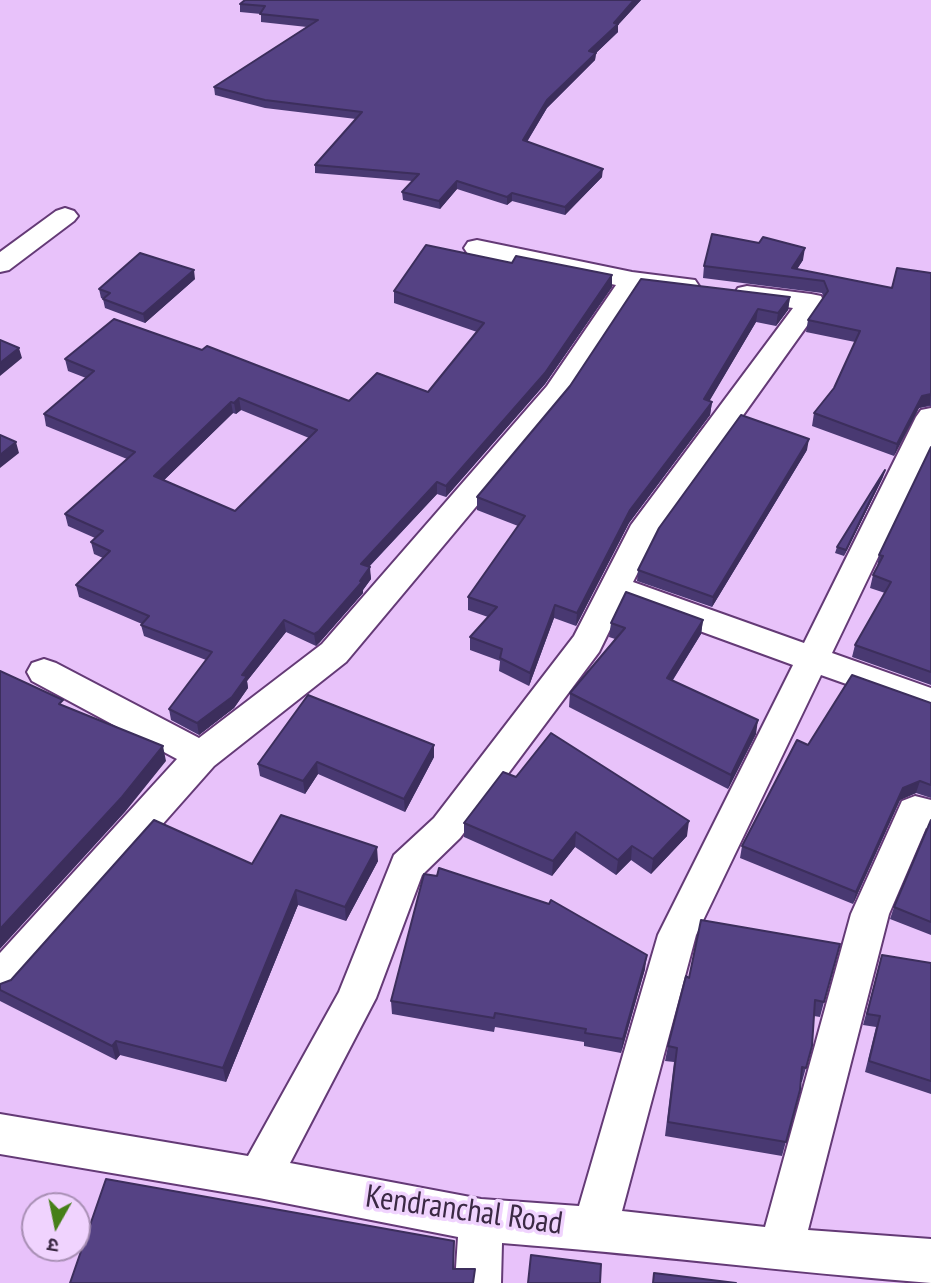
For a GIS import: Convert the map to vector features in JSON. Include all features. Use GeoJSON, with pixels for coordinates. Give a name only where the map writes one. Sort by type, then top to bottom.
{"type":"FeatureCollection","features":[{"type":"Feature","properties":{"kind":"street"},"geometry":{"type":"LineString","coordinates":[[0,264],[65,216]]}},
{"type":"Feature","properties":{"kind":"street"},"geometry":{"type":"LineString","coordinates":[[259,1178],[356,998],[407,866],[447,828],[587,643],[642,533],[811,302],[632,280],[477,248]]}},
{"type":"Feature","properties":{"kind":"street"},"geometry":{"type":"LineString","coordinates":[[0,980],[201,756],[334,653],[557,392],[632,280]]}},
{"type":"Feature","properties":{"kind":"street"},"geometry":{"type":"LineString","coordinates":[[595,1229],[677,934],[931,417]]}},
{"type":"Feature","properties":{"kind":"street"},"geometry":{"type":"LineString","coordinates":[[615,588],[931,701]]}},
{"type":"Feature","properties":{"kind":"street"},"geometry":{"type":"LineString","coordinates":[[44,672],[201,756]]}},
{"type":"Feature","properties":{"kind":"street"},"geometry":{"type":"LineString","coordinates":[[781,1250],[870,914],[915,811],[931,815]]}},
{"type":"Feature","properties":{"kind":"street","name":"Kendranchal Road"},"geometry":{"type":"LineString","coordinates":[[0,1134],[259,1178],[481,1220],[595,1229],[781,1250],[931,1261]]}},
{"type":"Feature","properties":{"kind":"street"},"geometry":{"type":"LineString","coordinates":[[478,1283],[481,1220]]}},
{"type":"Feature","properties":{"kind":"building"},"geometry":{"type":"Polygon","coordinates":[[[245,0],[634,0],[614,23],[618,24],[589,51],[596,53],[547,100],[523,140],[603,169],[565,207],[512,193],[507,197],[457,181],[439,201],[402,192],[419,174],[315,165],[362,112],[265,100],[214,87],[318,20],[260,14],[265,6],[240,4],[245,0]]]}},
{"type":"Feature","properties":{"kind":"building"},"geometry":{"type":"Polygon","coordinates":[[[712,234],[759,243],[763,237],[805,248],[792,268],[892,288],[897,268],[931,273],[931,394],[922,396],[897,444],[814,413],[834,388],[860,331],[808,320],[828,291],[824,281],[704,266],[712,234]]]}},
{"type":"Feature","properties":{"kind":"building"},"geometry":{"type":"Polygon","coordinates":[[[426,245],[512,263],[516,256],[612,275],[545,373],[446,486],[437,482],[361,564],[370,567],[360,581],[362,582],[319,631],[314,634],[284,620],[242,675],[247,676],[232,697],[197,723],[169,709],[212,652],[141,625],[149,616],[76,585],[110,551],[91,542],[103,531],[65,514],[135,452],[44,414],[94,371],[65,359],[114,319],[202,350],[207,346],[349,401],[377,373],[428,392],[484,323],[394,291],[426,245]],[[239,398],[234,403],[231,402],[154,476],[235,511],[317,430],[239,398]]]}},
{"type":"Feature","properties":{"kind":"building"},"geometry":{"type":"Polygon","coordinates":[[[140,253],[194,270],[143,314],[103,299],[110,293],[99,289],[140,253]]]}},
{"type":"Feature","properties":{"kind":"building"},"geometry":{"type":"Polygon","coordinates":[[[641,279],[790,297],[778,313],[758,309],[704,399],[712,402],[630,510],[577,613],[555,605],[530,673],[500,658],[502,649],[470,637],[497,607],[468,597],[525,516],[477,497],[570,386],[641,279]]]}},
{"type":"Feature","properties":{"kind":"building"},"geometry":{"type":"Polygon","coordinates":[[[0,340],[19,348],[0,363],[0,340]]]}},
{"type":"Feature","properties":{"kind":"building"},"geometry":{"type":"Polygon","coordinates":[[[741,415],[809,439],[713,597],[638,570],[659,528],[741,415]]]}},
{"type":"Feature","properties":{"kind":"building"},"geometry":{"type":"Polygon","coordinates":[[[0,435],[16,442],[0,455],[0,435]]]}},
{"type":"Feature","properties":{"kind":"building"},"geometry":{"type":"Polygon","coordinates":[[[931,447],[931,672],[855,645],[891,582],[873,575],[883,556],[879,555],[931,447]]]}},
{"type":"Feature","properties":{"kind":"building"},"geometry":{"type":"Polygon","coordinates":[[[885,470],[846,550],[837,547],[885,470]]]}},
{"type":"Feature","properties":{"kind":"building"},"geometry":{"type":"Polygon","coordinates":[[[626,592],[703,620],[667,678],[758,720],[731,775],[570,693],[625,628],[611,623],[626,592]]]}},
{"type":"Feature","properties":{"kind":"building"},"geometry":{"type":"Polygon","coordinates":[[[0,671],[63,700],[59,704],[163,746],[122,797],[0,929],[0,671]]]}},
{"type":"Feature","properties":{"kind":"building"},"geometry":{"type":"Polygon","coordinates":[[[852,675],[931,703],[931,785],[920,781],[903,788],[856,892],[742,846],[797,740],[808,745],[852,675]]]}},
{"type":"Feature","properties":{"kind":"building"},"geometry":{"type":"Polygon","coordinates":[[[308,695],[434,745],[404,799],[317,762],[303,781],[258,764],[308,695]]]}},
{"type":"Feature","properties":{"kind":"building"},"geometry":{"type":"Polygon","coordinates":[[[551,733],[689,821],[653,859],[632,846],[618,860],[576,832],[553,861],[464,823],[503,772],[516,777],[551,733]]]}},
{"type":"Feature","properties":{"kind":"building"},"geometry":{"type":"Polygon","coordinates":[[[281,815],[377,847],[345,907],[296,890],[223,1068],[116,1041],[112,1046],[0,990],[0,984],[11,980],[154,820],[252,864],[281,815]]]}},
{"type":"Feature","properties":{"kind":"building"},"geometry":{"type":"Polygon","coordinates":[[[931,820],[931,922],[894,907],[931,820]]]}},
{"type":"Feature","properties":{"kind":"building"},"geometry":{"type":"Polygon","coordinates":[[[439,868],[549,904],[551,900],[647,955],[623,1039],[585,1033],[586,1029],[495,1013],[494,1018],[391,1001],[424,874],[437,876],[439,868]]]}},
{"type":"Feature","properties":{"kind":"building"},"geometry":{"type":"Polygon","coordinates":[[[701,920],[840,944],[824,1002],[815,1000],[812,1046],[806,1068],[802,1067],[800,1090],[786,1142],[668,1122],[677,1048],[668,1046],[686,976],[689,978],[701,920]]]}},
{"type":"Feature","properties":{"kind":"building"},"geometry":{"type":"Polygon","coordinates":[[[882,955],[931,963],[931,1081],[869,1061],[880,1016],[867,1014],[882,955]]]}},
{"type":"Feature","properties":{"kind":"building"},"geometry":{"type":"Polygon","coordinates":[[[106,1179],[454,1241],[453,1269],[475,1269],[473,1283],[70,1283],[77,1262],[91,1262],[91,1222],[106,1179]]]}},
{"type":"Feature","properties":{"kind":"building"},"geometry":{"type":"Polygon","coordinates":[[[531,1255],[601,1264],[600,1283],[528,1283],[531,1255]]]}},
{"type":"Feature","properties":{"kind":"building"},"geometry":{"type":"Polygon","coordinates":[[[654,1273],[736,1283],[653,1283],[654,1273]]]}}]}
